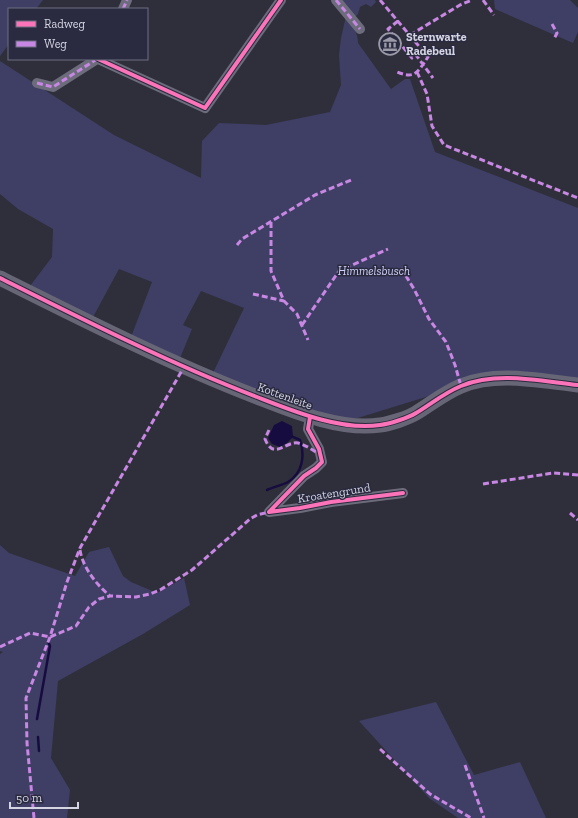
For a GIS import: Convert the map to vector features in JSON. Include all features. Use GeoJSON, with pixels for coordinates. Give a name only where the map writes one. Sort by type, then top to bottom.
{"type":"FeatureCollection","features":[{"type":"Feature","properties":{"kind":"street"},"geometry":{"type":"LineString","coordinates":[[100,60],[205,108],[281,0]]}},
{"type":"Feature","properties":{"kind":"street"},"geometry":{"type":"LineString","coordinates":[[336,0],[360,29]]}},
{"type":"Feature","properties":{"kind":"street"},"geometry":{"type":"LineString","coordinates":[[38,83],[53,87],[96,60]]}},
{"type":"Feature","properties":{"kind":"street","name":"Kottenleite"},"geometry":{"type":"LineString","coordinates":[[0,278],[84,320],[184,367],[231,387],[310,417],[356,426],[381,425],[414,414],[445,394],[461,386],[478,381],[498,378],[578,385]]}},
{"type":"Feature","properties":{"kind":"street","name":"Kroatengrund"},"geometry":{"type":"LineString","coordinates":[[310,417],[308,429],[319,449],[322,462],[304,476],[269,512],[403,493]]}},
{"type":"Feature","properties":{"kind":"street"},"geometry":{"type":"LineString","coordinates":[[288,492],[300,508]]}},
{"type":"Feature","properties":{"kind":"green space"},"geometry":{"type":"Polygon","coordinates":[[[0,0],[43,0],[37,8],[8,8],[8,45],[0,56],[0,0]]]}},
{"type":"Feature","properties":{"kind":"green space"},"geometry":{"type":"Polygon","coordinates":[[[341,0],[375,0],[376,2],[371,7],[366,4],[360,7],[358,14],[355,17],[341,0]]]}},
{"type":"Feature","properties":{"kind":"green space"},"geometry":{"type":"Polygon","coordinates":[[[494,0],[570,0],[578,8],[578,32],[573,43],[495,9],[494,0]]]}},
{"type":"Feature","properties":{"kind":"green space","name":"Himmelsbusch"},"geometry":{"type":"Polygon","coordinates":[[[346,16],[356,32],[358,43],[391,89],[405,79],[410,79],[435,152],[578,208],[578,382],[467,377],[429,396],[348,421],[247,393],[212,375],[244,308],[201,291],[183,325],[192,329],[178,363],[131,337],[152,282],[119,269],[93,317],[30,286],[52,257],[53,229],[18,209],[0,194],[0,61],[114,135],[201,178],[202,141],[219,123],[266,125],[330,112],[341,85],[339,55],[346,16]]]}},
{"type":"Feature","properties":{"kind":"green space"},"geometry":{"type":"Polygon","coordinates":[[[0,545],[9,553],[75,576],[89,552],[109,547],[123,576],[131,582],[157,593],[184,578],[190,605],[143,634],[58,681],[51,758],[70,790],[67,818],[0,818],[0,654],[3,652],[0,651],[0,545]]]}},
{"type":"Feature","properties":{"kind":"green space"},"geometry":{"type":"Polygon","coordinates":[[[436,702],[474,775],[520,762],[546,818],[458,818],[429,798],[359,721],[436,702]]]}},
{"type":"Feature","properties":{"kind":"shaded area"},"geometry":{"type":"Polygon","coordinates":[[[282,421],[292,426],[293,437],[280,447],[272,444],[268,438],[274,425],[282,421]]]}},
{"type":"Feature","properties":{"kind":"waterway"},"geometry":{"type":"LineString","coordinates":[[267,490],[288,482],[300,469],[302,463],[302,446],[300,440],[293,437]]}},
{"type":"Feature","properties":{"kind":"waterway"},"geometry":{"type":"LineString","coordinates":[[37,719],[50,646],[48,641]]}},
{"type":"Feature","properties":{"kind":"waterway"},"geometry":{"type":"LineString","coordinates":[[38,737],[39,751]]}},
{"type":"Feature","properties":{"kind":"marked path"},"geometry":{"type":"LineString","coordinates":[[123,8],[127,0]]}},
{"type":"Feature","properties":{"kind":"marked path"},"geometry":{"type":"LineString","coordinates":[[336,0],[360,29]]}},
{"type":"Feature","properties":{"kind":"marked path"},"geometry":{"type":"LineString","coordinates":[[380,0],[428,57],[418,71],[411,75],[402,74],[395,71]]}},
{"type":"Feature","properties":{"kind":"marked path"},"geometry":{"type":"LineString","coordinates":[[410,35],[460,5],[472,0]]}},
{"type":"Feature","properties":{"kind":"marked path"},"geometry":{"type":"LineString","coordinates":[[483,0],[494,15]]}},
{"type":"Feature","properties":{"kind":"marked path"},"geometry":{"type":"LineString","coordinates":[[398,21],[388,29],[412,58],[416,55],[433,78]]}},
{"type":"Feature","properties":{"kind":"marked path"},"geometry":{"type":"LineString","coordinates":[[552,24],[557,33],[554,39]]}},
{"type":"Feature","properties":{"kind":"marked path"},"geometry":{"type":"LineString","coordinates":[[37,83],[53,87],[95,60]]}},
{"type":"Feature","properties":{"kind":"marked path"},"geometry":{"type":"LineString","coordinates":[[417,72],[427,94],[432,126],[444,145],[578,198]]}},
{"type":"Feature","properties":{"kind":"marked path"},"geometry":{"type":"LineString","coordinates":[[237,245],[242,239],[315,195],[351,180]]}},
{"type":"Feature","properties":{"kind":"marked path"},"geometry":{"type":"LineString","coordinates":[[271,222],[271,271],[284,301],[297,314],[308,340]]}},
{"type":"Feature","properties":{"kind":"marked path"},"geometry":{"type":"LineString","coordinates":[[302,325],[339,271],[388,249]]}},
{"type":"Feature","properties":{"kind":"marked path"},"geometry":{"type":"LineString","coordinates":[[401,268],[414,289],[429,319],[446,342],[461,386]]}},
{"type":"Feature","properties":{"kind":"marked path"},"geometry":{"type":"LineString","coordinates":[[253,294],[284,301]]}},
{"type":"Feature","properties":{"kind":"marked path"},"geometry":{"type":"LineString","coordinates":[[34,818],[27,743],[26,698],[50,637],[67,582],[80,548],[184,367]]}},
{"type":"Feature","properties":{"kind":"marked path"},"geometry":{"type":"LineString","coordinates":[[269,430],[265,439],[272,449],[298,443],[321,455]]}},
{"type":"Feature","properties":{"kind":"marked path"},"geometry":{"type":"LineString","coordinates":[[483,484],[553,473],[578,475]]}},
{"type":"Feature","properties":{"kind":"marked path"},"geometry":{"type":"LineString","coordinates":[[0,647],[30,633],[50,637],[76,626],[89,607],[99,599],[110,596],[136,597],[160,590],[192,570],[250,519],[257,515],[269,512]]}},
{"type":"Feature","properties":{"kind":"marked path"},"geometry":{"type":"LineString","coordinates":[[570,513],[578,520]]}},
{"type":"Feature","properties":{"kind":"marked path"},"geometry":{"type":"LineString","coordinates":[[80,550],[87,569],[110,596]]}},
{"type":"Feature","properties":{"kind":"marked path"},"geometry":{"type":"LineString","coordinates":[[380,749],[430,794],[471,818]]}},
{"type":"Feature","properties":{"kind":"marked path"},"geometry":{"type":"LineString","coordinates":[[465,765],[484,818]]}},
{"type":"Feature","properties":{"kind":"cycle path"},"geometry":{"type":"LineString","coordinates":[[100,60],[205,108],[281,0]]}},
{"type":"Feature","properties":{"kind":"cycle path"},"geometry":{"type":"LineString","coordinates":[[0,278],[63,310],[224,384],[301,414],[349,425],[380,425],[403,419],[422,410],[443,395],[475,381],[519,378],[578,385]]}},
{"type":"Feature","properties":{"kind":"cycle path"},"geometry":{"type":"LineString","coordinates":[[310,417],[308,429],[319,449],[322,462],[304,476],[269,512],[403,493]]}},
{"type":"Feature","properties":{"kind":"place","name":"Sternwarte Radebeul"},"geometry":{"type":"Point","coordinates":[390,44]}}]}
